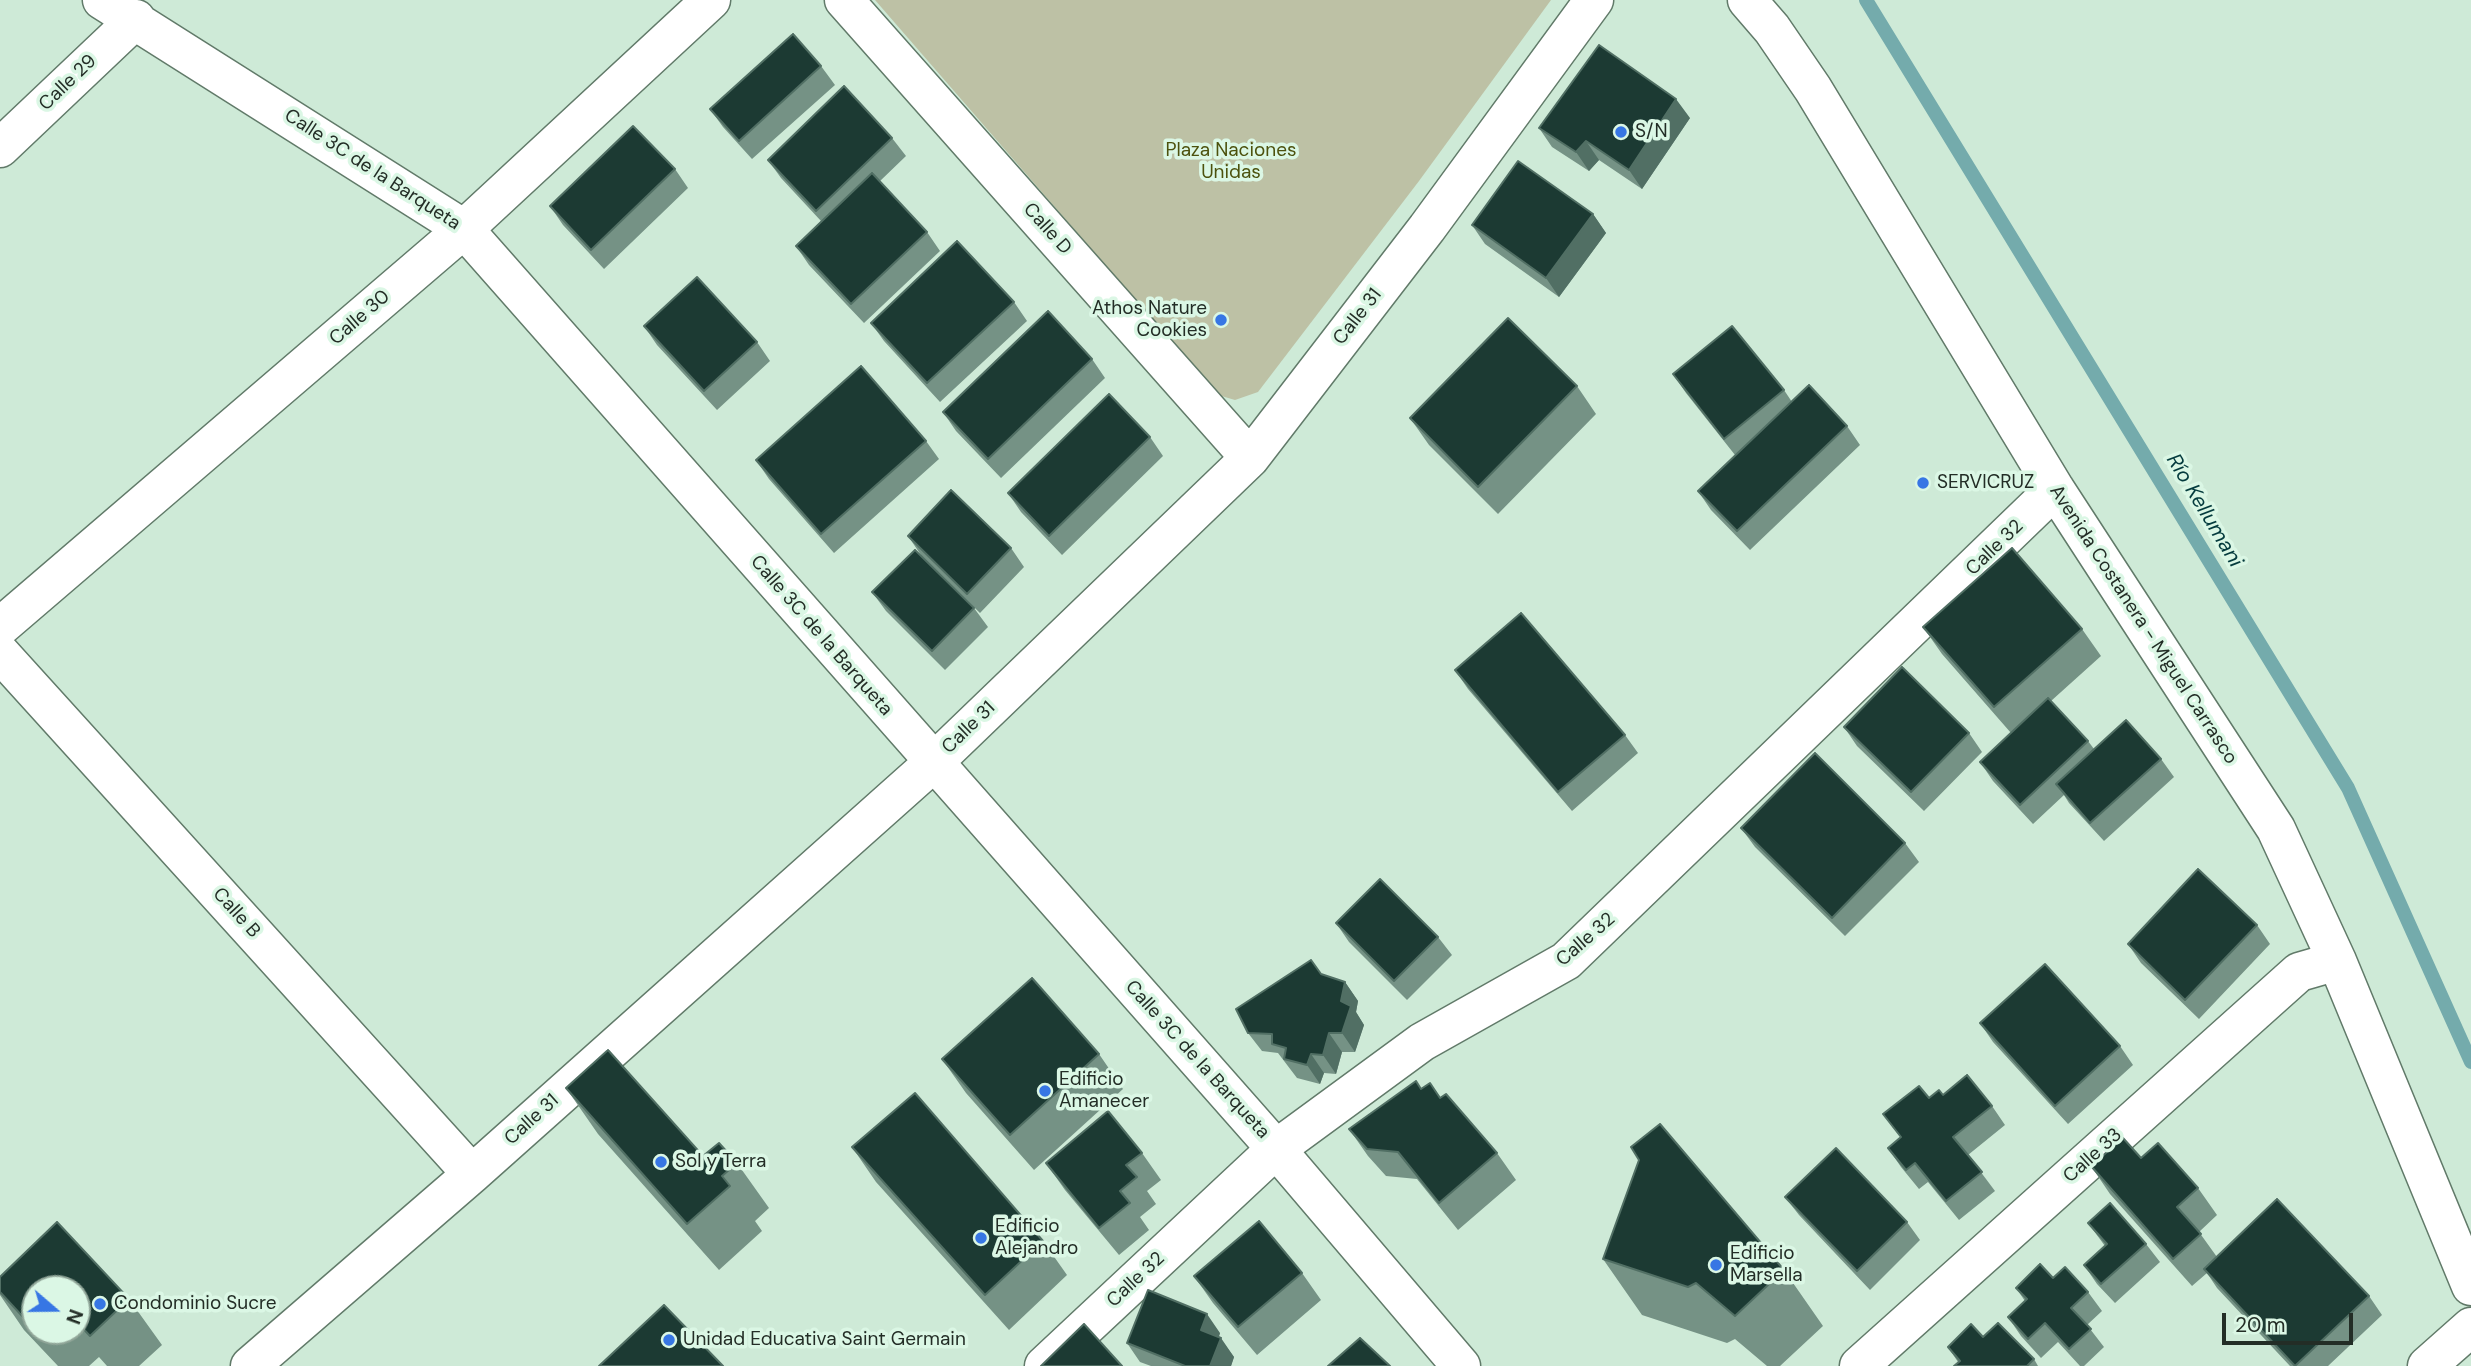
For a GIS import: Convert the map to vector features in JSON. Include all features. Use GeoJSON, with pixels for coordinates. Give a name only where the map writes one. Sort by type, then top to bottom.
{"type":"FeatureCollection","features":[{"type":"Feature","properties":{"kind":"street","name":"Calle 3C de la Barqueta"},"geometry":{"type":"LineString","coordinates":[[102,0],[136,19],[464,229],[1276,1149],[1461,1366]]}},
{"type":"Feature","properties":{"kind":"street","name":"Calle 30"},"geometry":{"type":"LineString","coordinates":[[0,627],[464,229],[711,0]]}},
{"type":"Feature","properties":{"kind":"street","name":"Calle D"},"geometry":{"type":"LineString","coordinates":[[844,0],[1250,458]]}},
{"type":"Feature","properties":{"kind":"street","name":"Calle 31"},"geometry":{"type":"LineString","coordinates":[[250,1366],[472,1174],[933,763],[1250,458],[1427,228],[1594,0]]}},
{"type":"Feature","properties":{"kind":"street","name":"Avenida Costanera - Miguel Carrasco"},"geometry":{"type":"LineString","coordinates":[[1747,0],[1813,89],[2054,489],[2276,829],[2337,961],[2471,1286]]}},
{"type":"Feature","properties":{"kind":"street","name":"Calle 29"},"geometry":{"type":"LineString","coordinates":[[0,148],[136,19]]}},
{"type":"Feature","properties":{"kind":"street","name":"Calle 32"},"geometry":{"type":"LineString","coordinates":[[1044,1366],[1276,1149],[1422,1042],[1566,961],[2054,489]]}},
{"type":"Feature","properties":{"kind":"street","name":"Calle B"},"geometry":{"type":"LineString","coordinates":[[0,653],[472,1174]]}},
{"type":"Feature","properties":{"kind":"street","name":"Calle 33"},"geometry":{"type":"LineString","coordinates":[[1858,1366],[2298,972],[2337,961]]}},
{"type":"Feature","properties":{"kind":"street"},"geometry":{"type":"LineString","coordinates":[[2427,1366],[2471,1327]]}},
{"type":"Feature","properties":{"kind":"green space","name":"Plaza Naciones Unidas"},"geometry":{"type":"Polygon","coordinates":[[[875,0],[1551,0],[1419,181],[1258,392],[1235,400],[1218,395],[875,0]]]}},
{"type":"Feature","properties":{"kind":"building"},"geometry":{"type":"Polygon","coordinates":[[[793,34],[821,66],[739,141],[710,109],[793,34]]]}},
{"type":"Feature","properties":{"kind":"building","name":"S/N"},"geometry":{"type":"Polygon","coordinates":[[[1599,45],[1676,99],[1629,170],[1586,141],[1576,152],[1539,128],[1599,45]]]}},
{"type":"Feature","properties":{"kind":"building"},"geometry":{"type":"Polygon","coordinates":[[[844,86],[892,138],[816,211],[768,160],[844,86]]]}},
{"type":"Feature","properties":{"kind":"building"},"geometry":{"type":"Polygon","coordinates":[[[633,126],[675,169],[591,250],[550,206],[633,126]]]}},
{"type":"Feature","properties":{"kind":"building"},"geometry":{"type":"Polygon","coordinates":[[[1518,161],[1593,214],[1546,278],[1472,225],[1518,161]]]}},
{"type":"Feature","properties":{"kind":"building"},"geometry":{"type":"Polygon","coordinates":[[[872,173],[927,232],[851,304],[796,246],[872,173]]]}},
{"type":"Feature","properties":{"kind":"building"},"geometry":{"type":"Polygon","coordinates":[[[957,241],[1014,302],[927,383],[871,323],[957,241]]]}},
{"type":"Feature","properties":{"kind":"building"},"geometry":{"type":"Polygon","coordinates":[[[697,277],[757,342],[704,391],[644,326],[697,277]]]}},
{"type":"Feature","properties":{"kind":"building"},"geometry":{"type":"Polygon","coordinates":[[[1048,311],[1092,359],[988,459],[943,412],[1048,311]]]}},
{"type":"Feature","properties":{"kind":"building"},"geometry":{"type":"Polygon","coordinates":[[[1508,318],[1577,386],[1478,487],[1410,418],[1508,318]]]}},
{"type":"Feature","properties":{"kind":"building"},"geometry":{"type":"Polygon","coordinates":[[[1732,326],[1784,390],[1724,439],[1673,374],[1732,326]]]}},
{"type":"Feature","properties":{"kind":"building"},"geometry":{"type":"Polygon","coordinates":[[[861,366],[926,441],[821,534],[756,460],[861,366]]]}},
{"type":"Feature","properties":{"kind":"building"},"geometry":{"type":"Polygon","coordinates":[[[1809,385],[1847,426],[1737,531],[1698,491],[1809,385]]]}},
{"type":"Feature","properties":{"kind":"building"},"geometry":{"type":"Polygon","coordinates":[[[1109,394],[1150,437],[1049,536],[1008,493],[1109,394]]]}},
{"type":"Feature","properties":{"kind":"building"},"geometry":{"type":"Polygon","coordinates":[[[951,490],[1011,548],[967,594],[908,536],[951,490]]]}},
{"type":"Feature","properties":{"kind":"building"},"geometry":{"type":"Polygon","coordinates":[[[2012,548],[2082,629],[1994,707],[1923,627],[2012,548]]]}},
{"type":"Feature","properties":{"kind":"building"},"geometry":{"type":"Polygon","coordinates":[[[915,550],[974,608],[932,651],[872,592],[915,550]]]}},
{"type":"Feature","properties":{"kind":"building"},"geometry":{"type":"Polygon","coordinates":[[[1521,613],[1625,735],[1558,792],[1455,670],[1521,613]]]}},
{"type":"Feature","properties":{"kind":"building"},"geometry":{"type":"Polygon","coordinates":[[[1902,667],[1969,733],[1911,792],[1844,727],[1902,667]]]}},
{"type":"Feature","properties":{"kind":"building"},"geometry":{"type":"Polygon","coordinates":[[[2048,698],[2088,741],[2020,805],[1980,762],[2048,698]]]}},
{"type":"Feature","properties":{"kind":"building"},"geometry":{"type":"Polygon","coordinates":[[[2126,720],[2161,759],[2090,823],[2056,784],[2126,720]]]}},
{"type":"Feature","properties":{"kind":"building"},"geometry":{"type":"Polygon","coordinates":[[[1815,753],[1905,843],[1832,918],[1741,828],[1815,753]]]}},
{"type":"Feature","properties":{"kind":"building"},"geometry":{"type":"Polygon","coordinates":[[[2198,869],[2257,925],[2185,1000],[2128,944],[2198,869]]]}},
{"type":"Feature","properties":{"kind":"building"},"geometry":{"type":"Polygon","coordinates":[[[1380,879],[1438,937],[1394,981],[1336,923],[1380,879]]]}},
{"type":"Feature","properties":{"kind":"building"},"geometry":{"type":"Polygon","coordinates":[[[1311,960],[1321,974],[1345,982],[1341,1001],[1351,1006],[1342,1033],[1329,1033],[1323,1055],[1311,1054],[1307,1065],[1284,1059],[1286,1048],[1272,1044],[1272,1034],[1248,1033],[1236,1009],[1311,960]]]}},
{"type":"Feature","properties":{"kind":"building"},"geometry":{"type":"Polygon","coordinates":[[[2045,964],[2120,1046],[2055,1106],[1980,1023],[2045,964]]]}},
{"type":"Feature","properties":{"kind":"building"},"geometry":{"type":"Polygon","coordinates":[[[1032,978],[1099,1054],[1010,1135],[942,1059],[1032,978]]]}},
{"type":"Feature","properties":{"kind":"building"},"geometry":{"type":"Polygon","coordinates":[[[608,1050],[703,1156],[719,1143],[737,1163],[722,1176],[730,1186],[687,1224],[566,1088],[608,1050]]]}},
{"type":"Feature","properties":{"kind":"building"},"geometry":{"type":"Polygon","coordinates":[[[1967,1075],[1992,1106],[1953,1137],[1982,1172],[1946,1201],[1915,1163],[1906,1170],[1888,1148],[1901,1137],[1883,1114],[1919,1086],[1929,1098],[1939,1090],[1943,1095],[1967,1075]]]}},
{"type":"Feature","properties":{"kind":"building"},"geometry":{"type":"Polygon","coordinates":[[[1416,1081],[1421,1089],[1430,1083],[1440,1098],[1446,1094],[1497,1153],[1439,1203],[1398,1152],[1367,1149],[1349,1129],[1416,1081]]]}},
{"type":"Feature","properties":{"kind":"building","name":"Edificio Alejandro"},"geometry":{"type":"Polygon","coordinates":[[[915,1093],[1043,1241],[985,1295],[852,1147],[915,1093]]]}},
{"type":"Feature","properties":{"kind":"building"},"geometry":{"type":"Polygon","coordinates":[[[1108,1111],[1142,1153],[1126,1165],[1137,1177],[1120,1191],[1130,1203],[1099,1228],[1046,1163],[1108,1111]]]}},
{"type":"Feature","properties":{"kind":"building"},"geometry":{"type":"Polygon","coordinates":[[[1660,1124],[1784,1270],[1735,1316],[1696,1283],[1688,1287],[1603,1259],[1639,1160],[1631,1147],[1660,1124]]]}},
{"type":"Feature","properties":{"kind":"building"},"geometry":{"type":"Polygon","coordinates":[[[2123,1138],[2141,1158],[2158,1143],[2198,1188],[2177,1207],[2201,1234],[2173,1259],[2091,1166],[2123,1138]]]}},
{"type":"Feature","properties":{"kind":"building"},"geometry":{"type":"Polygon","coordinates":[[[1836,1148],[1907,1222],[1857,1271],[1785,1197],[1836,1148]]]}},
{"type":"Feature","properties":{"kind":"building"},"geometry":{"type":"Polygon","coordinates":[[[2277,1199],[2369,1296],[2295,1366],[2204,1269],[2277,1199]]]}},
{"type":"Feature","properties":{"kind":"building"},"geometry":{"type":"Polygon","coordinates":[[[2110,1203],[2146,1244],[2101,1284],[2084,1265],[2107,1244],[2088,1223],[2110,1203]]]}},
{"type":"Feature","properties":{"kind":"building"},"geometry":{"type":"Polygon","coordinates":[[[1259,1221],[1302,1273],[1238,1327],[1194,1276],[1259,1221]]]}},
{"type":"Feature","properties":{"kind":"building"},"geometry":{"type":"Polygon","coordinates":[[[57,1222],[129,1299],[91,1335],[91,1275],[21,1275],[21,1315],[0,1292],[0,1277],[57,1222]]]}},
{"type":"Feature","properties":{"kind":"building"},"geometry":{"type":"Polygon","coordinates":[[[2040,1264],[2053,1278],[2065,1267],[2088,1292],[2071,1308],[2091,1329],[2069,1349],[2045,1323],[2028,1339],[2008,1317],[2027,1299],[2016,1288],[2040,1264]]]}},
{"type":"Feature","properties":{"kind":"building"},"geometry":{"type":"Polygon","coordinates":[[[1148,1290],[1207,1314],[1201,1330],[1221,1338],[1210,1366],[1185,1366],[1127,1343],[1148,1290]]]}},
{"type":"Feature","properties":{"kind":"building","name":"Unidad Educativa Saint Germain"},"geometry":{"type":"Polygon","coordinates":[[[664,1305],[723,1366],[599,1366],[664,1305]]]}},
{"type":"Feature","properties":{"kind":"building"},"geometry":{"type":"Polygon","coordinates":[[[1998,1323],[2034,1359],[2027,1366],[1954,1366],[1960,1361],[1948,1347],[1971,1324],[1983,1337],[1998,1323]]]}},
{"type":"Feature","properties":{"kind":"building"},"geometry":{"type":"Polygon","coordinates":[[[1084,1324],[1122,1366],[1041,1366],[1084,1324]]]}},
{"type":"Feature","properties":{"kind":"building"},"geometry":{"type":"Polygon","coordinates":[[[1360,1338],[1390,1366],[1328,1366],[1360,1338]]]}},
{"type":"Feature","properties":{"kind":"waterway","name":"Río Kellumani"},"geometry":{"type":"LineString","coordinates":[[1866,0],[2348,788],[2471,1062]]}},
{"type":"Feature","properties":{"kind":"place","name":"S/N"},"geometry":{"type":"Point","coordinates":[1621,132]}},
{"type":"Feature","properties":{"kind":"place","name":"Athos Nature Cookies"},"geometry":{"type":"Point","coordinates":[1221,320]}},
{"type":"Feature","properties":{"kind":"place","name":"SERVICRUZ"},"geometry":{"type":"Point","coordinates":[1923,483]}},
{"type":"Feature","properties":{"kind":"place","name":"Edificio Amanecer"},"geometry":{"type":"Point","coordinates":[1045,1091]}},
{"type":"Feature","properties":{"kind":"place","name":"Sol y Terra"},"geometry":{"type":"Point","coordinates":[661,1162]}},
{"type":"Feature","properties":{"kind":"place","name":"Edificio Alejandro"},"geometry":{"type":"Point","coordinates":[981,1238]}},
{"type":"Feature","properties":{"kind":"place","name":"Edificio Marsella"},"geometry":{"type":"Point","coordinates":[1716,1265]}},
{"type":"Feature","properties":{"kind":"place","name":"Condominio Sucre"},"geometry":{"type":"Point","coordinates":[100,1304]}},
{"type":"Feature","properties":{"kind":"place","name":"Unidad Educativa Saint Germain"},"geometry":{"type":"Point","coordinates":[669,1340]}}]}
